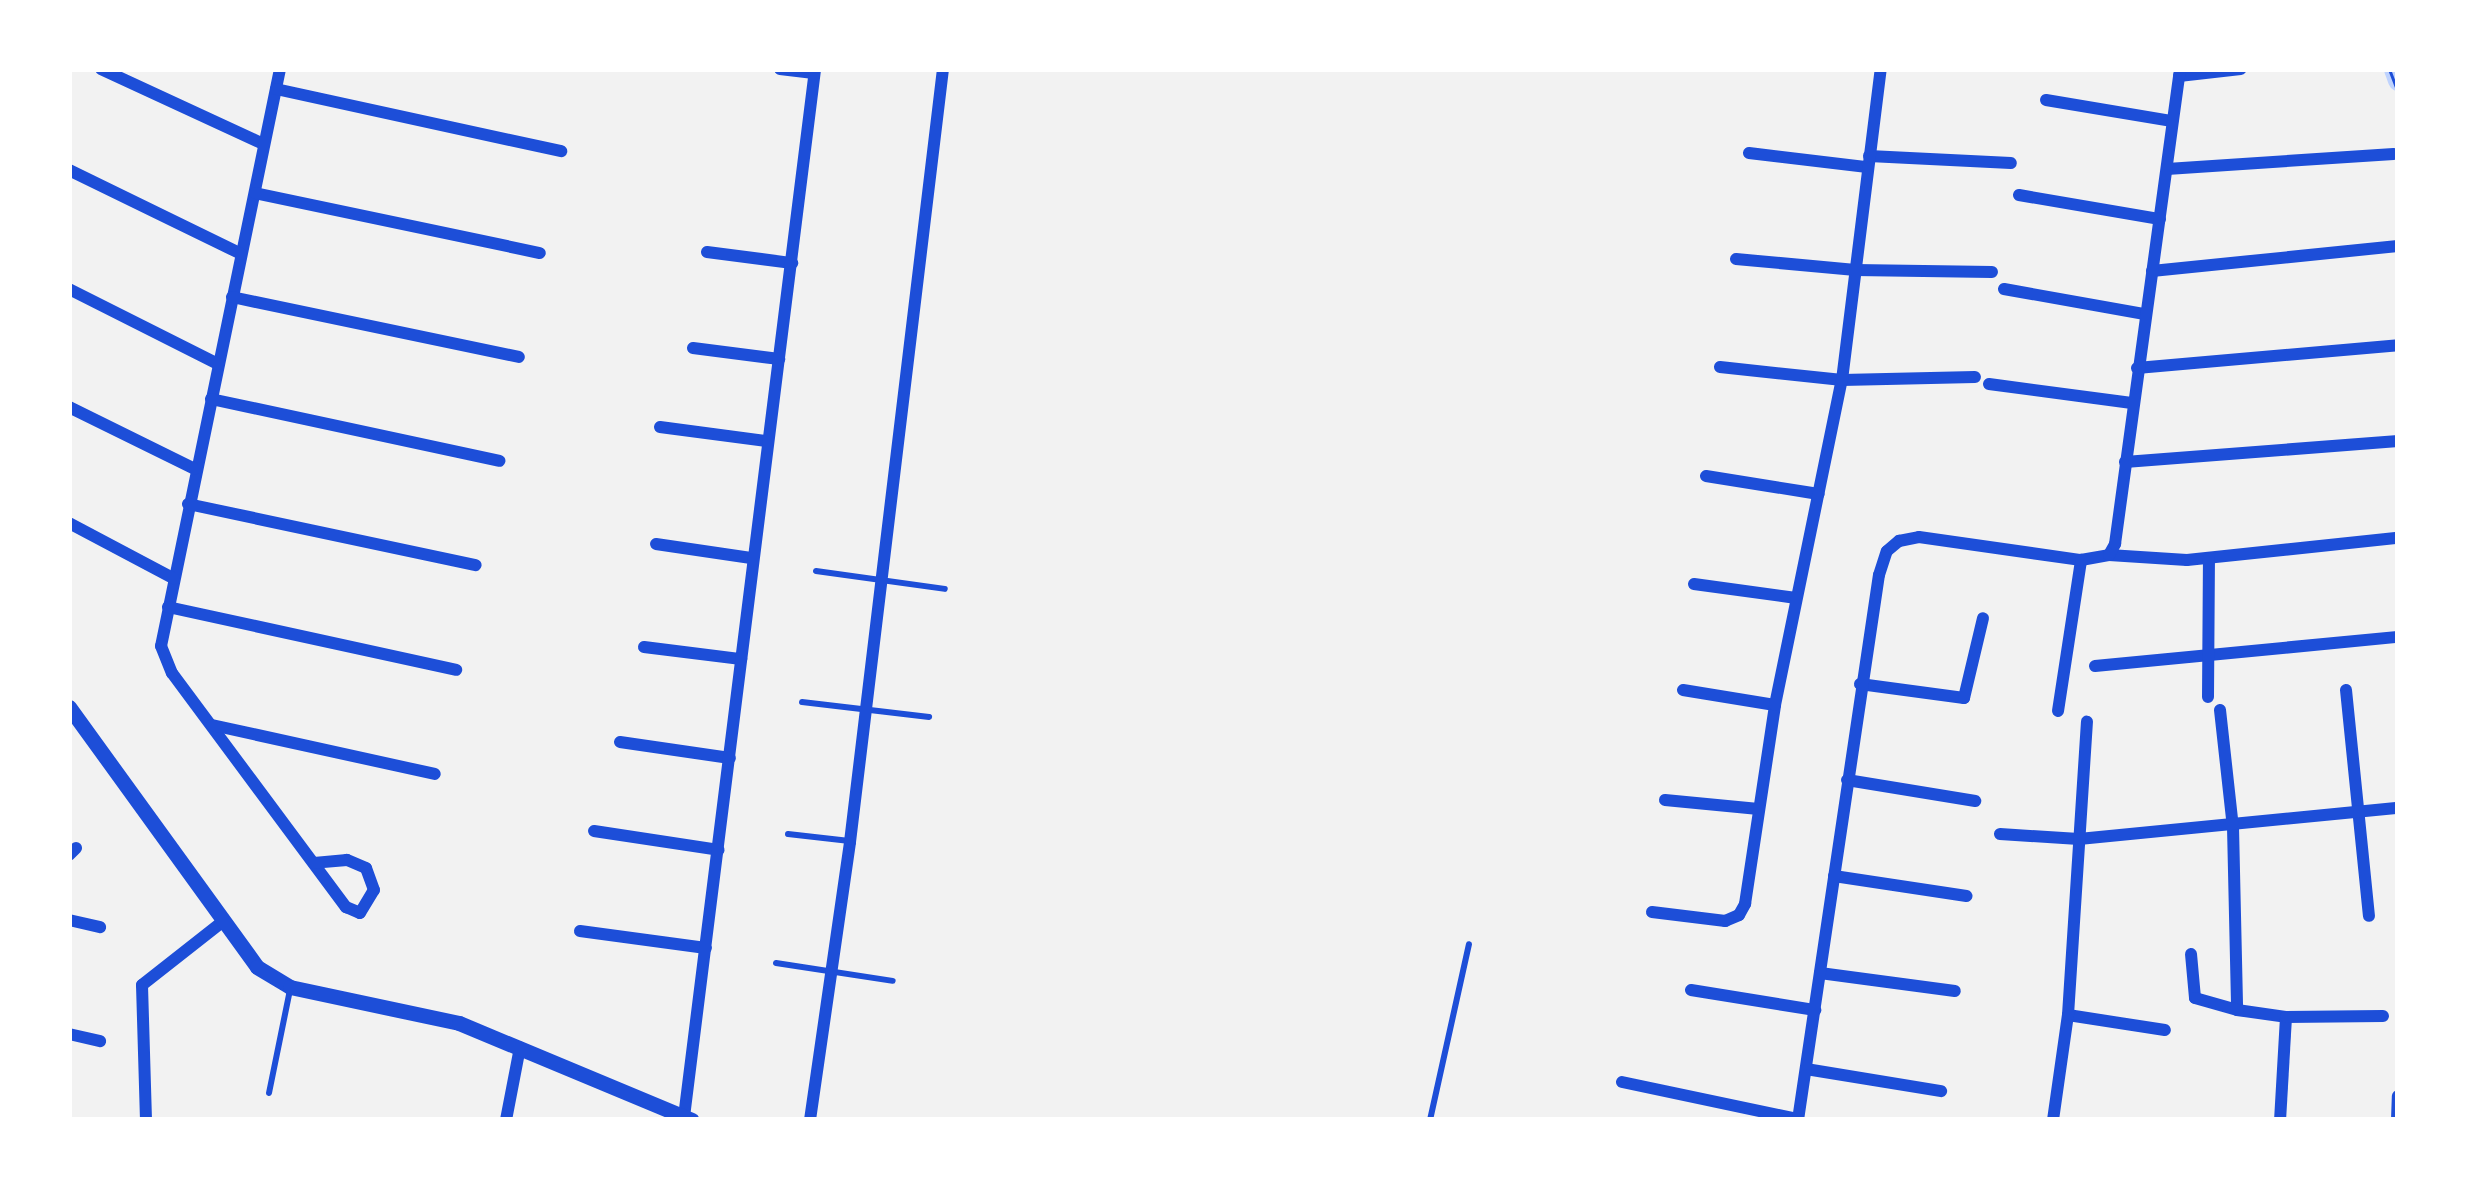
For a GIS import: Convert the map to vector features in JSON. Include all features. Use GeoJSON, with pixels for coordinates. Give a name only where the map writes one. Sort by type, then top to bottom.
{"type":"FeatureCollection","features":[{"type":"Feature","properties":{"kind":"street"},"geometry":{"type":"LineString","coordinates":[[280,69],[173,578],[162,658],[346,907],[360,913],[374,890],[366,868],[347,860],[314,863]]}},
{"type":"Feature","properties":{"kind":"street"},"geometry":{"type":"LineString","coordinates":[[69,707],[257,967],[290,987],[460,1023],[664,1114],[688,1118],[751,558],[814,71],[780,69]]}},
{"type":"Feature","properties":{"kind":"street"},"geometry":{"type":"LineString","coordinates":[[810,1120],[850,842],[943,69]]}},
{"type":"Feature","properties":{"kind":"street"},"geometry":{"type":"LineString","coordinates":[[1652,912],[1725,921],[1738,915],[1745,904],[1775,705],[1842,380],[1881,69]]}},
{"type":"Feature","properties":{"kind":"street"},"geometry":{"type":"LineString","coordinates":[[2109,555],[2179,72],[2241,69]]}},
{"type":"Feature","properties":{"kind":"street"},"geometry":{"type":"LineString","coordinates":[[107,70],[263,144]]}},
{"type":"Feature","properties":{"kind":"street"},"geometry":{"type":"LineString","coordinates":[[276,89],[561,151]]}},
{"type":"Feature","properties":{"kind":"street"},"geometry":{"type":"LineString","coordinates":[[2046,100],[2173,121]]}},
{"type":"Feature","properties":{"kind":"street"},"geometry":{"type":"LineString","coordinates":[[1749,153],[1868,162],[2012,163]]}},
{"type":"Feature","properties":{"kind":"street"},"geometry":{"type":"LineString","coordinates":[[2167,169],[2394,154]]}},
{"type":"Feature","properties":{"kind":"street"},"geometry":{"type":"LineString","coordinates":[[69,170],[241,254]]}},
{"type":"Feature","properties":{"kind":"street"},"geometry":{"type":"LineString","coordinates":[[255,193],[540,253]]}},
{"type":"Feature","properties":{"kind":"street"},"geometry":{"type":"LineString","coordinates":[[2019,195],[2159,219]]}},
{"type":"Feature","properties":{"kind":"street"},"geometry":{"type":"LineString","coordinates":[[2152,271],[2398,247]]}},
{"type":"Feature","properties":{"kind":"street"},"geometry":{"type":"LineString","coordinates":[[706,252],[792,263]]}},
{"type":"Feature","properties":{"kind":"street"},"geometry":{"type":"LineString","coordinates":[[1736,259],[1855,270],[1992,272]]}},
{"type":"Feature","properties":{"kind":"street"},"geometry":{"type":"LineString","coordinates":[[69,289],[218,364]]}},
{"type":"Feature","properties":{"kind":"street"},"geometry":{"type":"LineString","coordinates":[[2004,290],[2145,314]]}},
{"type":"Feature","properties":{"kind":"street"},"geometry":{"type":"LineString","coordinates":[[232,297],[519,358]]}},
{"type":"Feature","properties":{"kind":"street"},"geometry":{"type":"LineString","coordinates":[[2137,368],[2398,345]]}},
{"type":"Feature","properties":{"kind":"street"},"geometry":{"type":"LineString","coordinates":[[693,348],[779,358]]}},
{"type":"Feature","properties":{"kind":"street"},"geometry":{"type":"LineString","coordinates":[[1720,368],[1842,380],[1975,376]]}},
{"type":"Feature","properties":{"kind":"street"},"geometry":{"type":"LineString","coordinates":[[1989,384],[2132,403]]}},
{"type":"Feature","properties":{"kind":"street"},"geometry":{"type":"LineString","coordinates":[[211,399],[499,460]]}},
{"type":"Feature","properties":{"kind":"street"},"geometry":{"type":"LineString","coordinates":[[69,407],[195,469]]}},
{"type":"Feature","properties":{"kind":"street"},"geometry":{"type":"LineString","coordinates":[[660,427],[766,441]]}},
{"type":"Feature","properties":{"kind":"street"},"geometry":{"type":"LineString","coordinates":[[2125,462],[2162,464],[2398,441]]}},
{"type":"Feature","properties":{"kind":"street"},"geometry":{"type":"LineString","coordinates":[[1706,476],[1819,494]]}},
{"type":"Feature","properties":{"kind":"street"},"geometry":{"type":"LineString","coordinates":[[188,504],[476,565]]}},
{"type":"Feature","properties":{"kind":"street"},"geometry":{"type":"LineString","coordinates":[[69,523],[173,578]]}},
{"type":"Feature","properties":{"kind":"street"},"geometry":{"type":"LineString","coordinates":[[1622,1082],[1798,1119],[1879,574],[1887,551],[1899,541],[1936,538],[2081,560],[2109,555],[2154,561],[2398,538]]}},
{"type":"Feature","properties":{"kind":"street"},"geometry":{"type":"LineString","coordinates":[[656,544],[751,558]]}},
{"type":"Feature","properties":{"kind":"street"},"geometry":{"type":"LineString","coordinates":[[2208,697],[2209,558]]}},
{"type":"Feature","properties":{"kind":"street"},"geometry":{"type":"LineString","coordinates":[[2058,711],[2081,560]]}},
{"type":"Feature","properties":{"kind":"street"},"geometry":{"type":"LineString","coordinates":[[1694,584],[1796,598]]}},
{"type":"Feature","properties":{"kind":"street"},"geometry":{"type":"LineString","coordinates":[[168,607],[456,670]]}},
{"type":"Feature","properties":{"kind":"street"},"geometry":{"type":"LineString","coordinates":[[1860,684],[1964,698],[1983,618]]}},
{"type":"Feature","properties":{"kind":"street"},"geometry":{"type":"LineString","coordinates":[[2095,666],[2398,637]]}},
{"type":"Feature","properties":{"kind":"street"},"geometry":{"type":"LineString","coordinates":[[644,646],[741,659]]}},
{"type":"Feature","properties":{"kind":"street"},"geometry":{"type":"LineString","coordinates":[[1683,690],[1775,705]]}},
{"type":"Feature","properties":{"kind":"street"},"geometry":{"type":"LineString","coordinates":[[2345,690],[2369,916]]}},
{"type":"Feature","properties":{"kind":"street"},"geometry":{"type":"LineString","coordinates":[[2220,710],[2234,827],[2237,1010]]}},
{"type":"Feature","properties":{"kind":"street"},"geometry":{"type":"LineString","coordinates":[[2053,1120],[2068,1015],[2087,722]]}},
{"type":"Feature","properties":{"kind":"street"},"geometry":{"type":"LineString","coordinates":[[211,725],[436,774]]}},
{"type":"Feature","properties":{"kind":"street"},"geometry":{"type":"LineString","coordinates":[[620,742],[730,758]]}},
{"type":"Feature","properties":{"kind":"street"},"geometry":{"type":"LineString","coordinates":[[1847,780],[1975,801]]}},
{"type":"Feature","properties":{"kind":"street"},"geometry":{"type":"LineString","coordinates":[[1665,800],[1759,809]]}},
{"type":"Feature","properties":{"kind":"street"},"geometry":{"type":"LineString","coordinates":[[2000,834],[2079,838],[2398,808]]}},
{"type":"Feature","properties":{"kind":"street"},"geometry":{"type":"LineString","coordinates":[[594,831],[719,850]]}},
{"type":"Feature","properties":{"kind":"street"},"geometry":{"type":"LineString","coordinates":[[1834,876],[1966,896]]}},
{"type":"Feature","properties":{"kind":"street"},"geometry":{"type":"LineString","coordinates":[[69,920],[100,927]]}},
{"type":"Feature","properties":{"kind":"street"},"geometry":{"type":"LineString","coordinates":[[146,1120],[142,985],[222,922]]}},
{"type":"Feature","properties":{"kind":"street"},"geometry":{"type":"LineString","coordinates":[[580,931],[706,948]]}},
{"type":"Feature","properties":{"kind":"street"},"geometry":{"type":"LineString","coordinates":[[2191,953],[2195,998],[2286,1017],[2383,1016]]}},
{"type":"Feature","properties":{"kind":"street"},"geometry":{"type":"LineString","coordinates":[[1820,974],[1955,991]]}},
{"type":"Feature","properties":{"kind":"street"},"geometry":{"type":"LineString","coordinates":[[1691,991],[1814,1010]]}},
{"type":"Feature","properties":{"kind":"street"},"geometry":{"type":"LineString","coordinates":[[2068,1015],[2165,1030]]}},
{"type":"Feature","properties":{"kind":"street"},"geometry":{"type":"LineString","coordinates":[[2280,1120],[2286,1017]]}},
{"type":"Feature","properties":{"kind":"street"},"geometry":{"type":"LineString","coordinates":[[69,1034],[100,1041]]}},
{"type":"Feature","properties":{"kind":"street"},"geometry":{"type":"LineString","coordinates":[[506,1120],[520,1047]]}},
{"type":"Feature","properties":{"kind":"street"},"geometry":{"type":"LineString","coordinates":[[1806,1069],[1941,1091]]}},
{"type":"Feature","properties":{"kind":"street"},"geometry":{"type":"LineString","coordinates":[[2397,1120],[2398,1096]]}},
{"type":"Feature","properties":{"kind":"lane"},"geometry":{"type":"LineString","coordinates":[[816,571],[945,589]]}},
{"type":"Feature","properties":{"kind":"lane"},"geometry":{"type":"LineString","coordinates":[[802,702],[929,717]]}},
{"type":"Feature","properties":{"kind":"lane"},"geometry":{"type":"LineString","coordinates":[[788,834],[850,842]]}},
{"type":"Feature","properties":{"kind":"lane"},"geometry":{"type":"LineString","coordinates":[[1430,1120],[1469,944]]}},
{"type":"Feature","properties":{"kind":"lane"},"geometry":{"type":"LineString","coordinates":[[776,963],[893,981]]}},
{"type":"Feature","properties":{"kind":"lane"},"geometry":{"type":"LineString","coordinates":[[269,1093],[290,987]]}},
{"type":"Feature","properties":{"kind":"path"},"geometry":{"type":"LineString","coordinates":[[2389,69],[2398,93]]}},
{"type":"Feature","properties":{"kind":"waterway"},"geometry":{"type":"LineString","coordinates":[[2394,69],[2398,80]]}}]}
